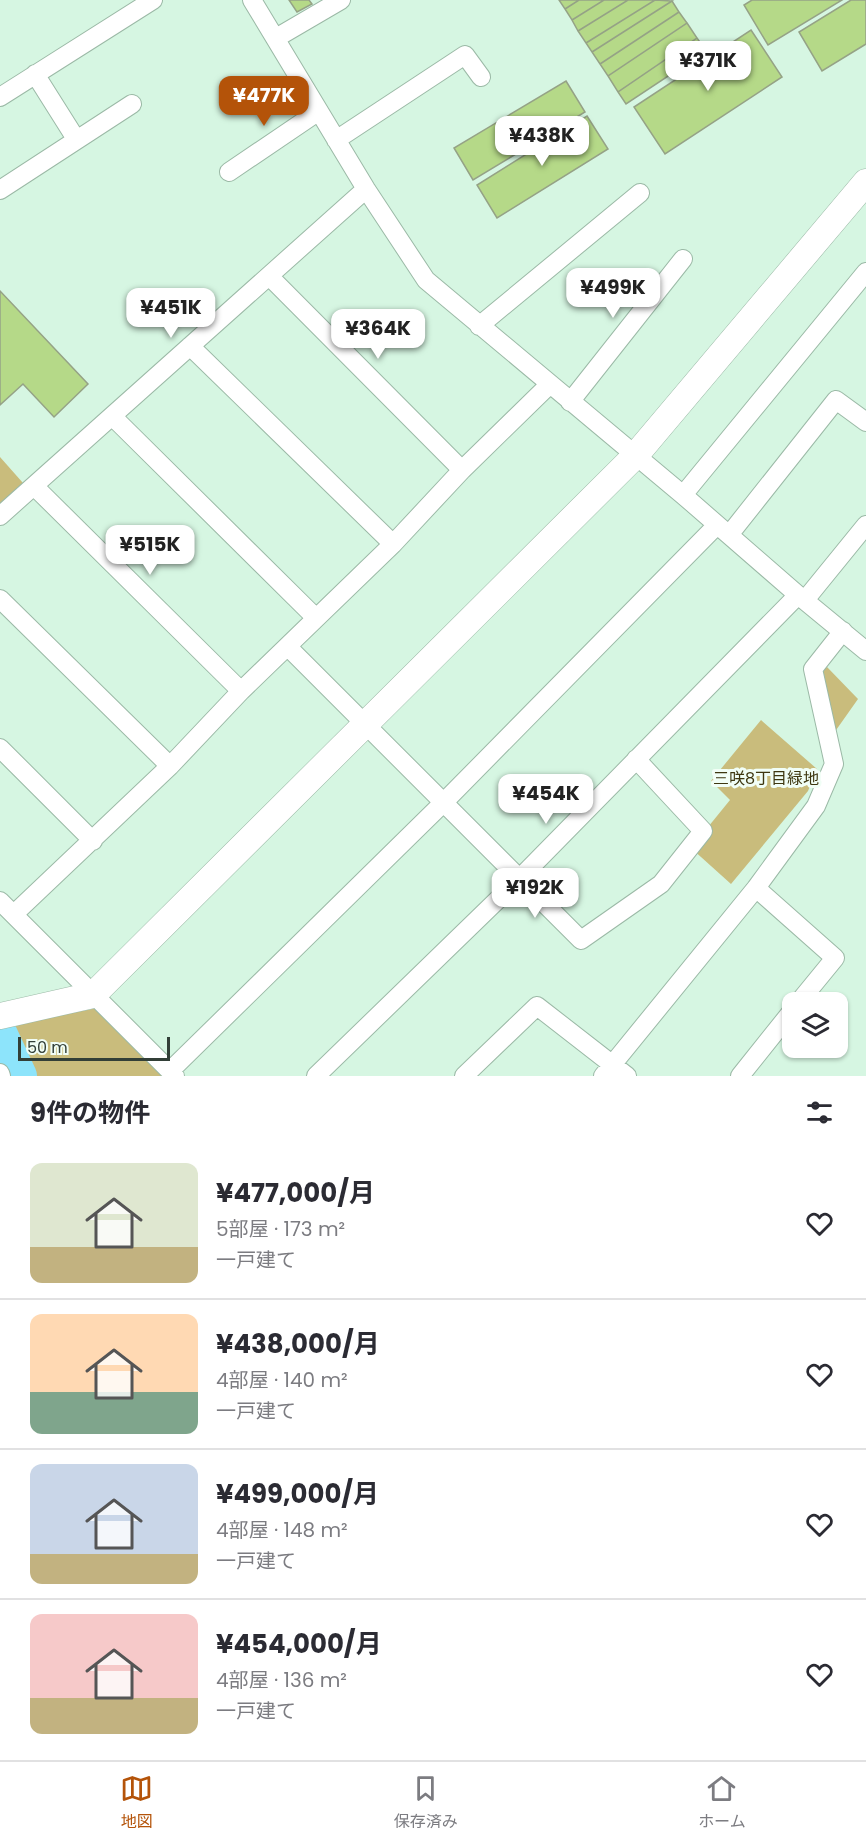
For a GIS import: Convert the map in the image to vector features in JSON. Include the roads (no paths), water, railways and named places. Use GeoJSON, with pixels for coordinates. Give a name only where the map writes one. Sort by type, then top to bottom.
{"type":"FeatureCollection","features":[{"type":"Feature","properties":{"kind":"street"},"geometry":{"type":"LineString","coordinates":[[0,97],[153,0]]}},
{"type":"Feature","properties":{"kind":"street"},"geometry":{"type":"LineString","coordinates":[[252,0],[366,189],[426,280],[866,651]]}},
{"type":"Feature","properties":{"kind":"street"},"geometry":{"type":"LineString","coordinates":[[276,38],[341,0]]}},
{"type":"Feature","properties":{"kind":"street"},"geometry":{"type":"LineString","coordinates":[[336,140],[465,55],[481,77]]}},
{"type":"Feature","properties":{"kind":"street"},"geometry":{"type":"LineString","coordinates":[[35,74],[76,140]]}},
{"type":"Feature","properties":{"kind":"street"},"geometry":{"type":"LineString","coordinates":[[0,190],[132,104]]}},
{"type":"Feature","properties":{"kind":"street"},"geometry":{"type":"LineString","coordinates":[[229,172],[319,111]]}},
{"type":"Feature","properties":{"kind":"street"},"geometry":{"type":"LineString","coordinates":[[0,1016],[93,995],[635,456],[866,182]]}},
{"type":"Feature","properties":{"kind":"street"},"geometry":{"type":"LineString","coordinates":[[0,516],[366,189]]}},
{"type":"Feature","properties":{"kind":"street"},"geometry":{"type":"LineString","coordinates":[[479,326],[640,193]]}},
{"type":"Feature","properties":{"kind":"street"},"geometry":{"type":"LineString","coordinates":[[570,402],[683,259]]}},
{"type":"Feature","properties":{"kind":"street"},"geometry":{"type":"LineString","coordinates":[[683,495],[866,272]]}},
{"type":"Feature","properties":{"kind":"street"},"geometry":{"type":"LineString","coordinates":[[268,276],[462,470]]}},
{"type":"Feature","properties":{"kind":"street"},"geometry":{"type":"LineString","coordinates":[[190,346],[393,544]]}},
{"type":"Feature","properties":{"kind":"street"},"geometry":{"type":"LineString","coordinates":[[14,914],[170,766],[241,692],[393,544],[462,470],[549,385]]}},
{"type":"Feature","properties":{"kind":"street"},"geometry":{"type":"LineString","coordinates":[[0,901],[172,1073],[444,802],[723,530],[836,400],[866,422]]}},
{"type":"Feature","properties":{"kind":"street"},"geometry":{"type":"LineString","coordinates":[[112,416],[316,618]]}},
{"type":"Feature","properties":{"kind":"street"},"geometry":{"type":"LineString","coordinates":[[34,486],[241,692]]}},
{"type":"Feature","properties":{"kind":"street"},"geometry":{"type":"LineString","coordinates":[[316,1076],[520,878],[636,759],[802,598],[866,525]]}},
{"type":"Feature","properties":{"kind":"street"},"geometry":{"type":"LineString","coordinates":[[0,599],[170,766]]}},
{"type":"Feature","properties":{"kind":"street"},"geometry":{"type":"LineString","coordinates":[[465,1076],[537,1006],[614,1072],[756,888],[816,806],[834,764],[813,669],[843,632]]}},
{"type":"Feature","properties":{"kind":"street"},"geometry":{"type":"LineString","coordinates":[[288,647],[581,940],[661,884],[703,831],[636,759]]}},
{"type":"Feature","properties":{"kind":"street"},"geometry":{"type":"LineString","coordinates":[[0,748],[93,841]]}},
{"type":"Feature","properties":{"kind":"street"},"geometry":{"type":"LineString","coordinates":[[756,888],[835,958],[807,992]]}},
{"type":"Feature","properties":{"kind":"street"},"geometry":{"type":"LineString","coordinates":[[740,1076],[782,1024]]}},
{"type":"Feature","properties":{"kind":"waterway"},"geometry":{"type":"LineString","coordinates":[[0,1035],[19,1076]]}},
{"type":"Feature","properties":{"kind":"park label","name":"三咲8丁目緑地"},"geometry":{"type":"Point","coordinates":[766,778]}}]}
